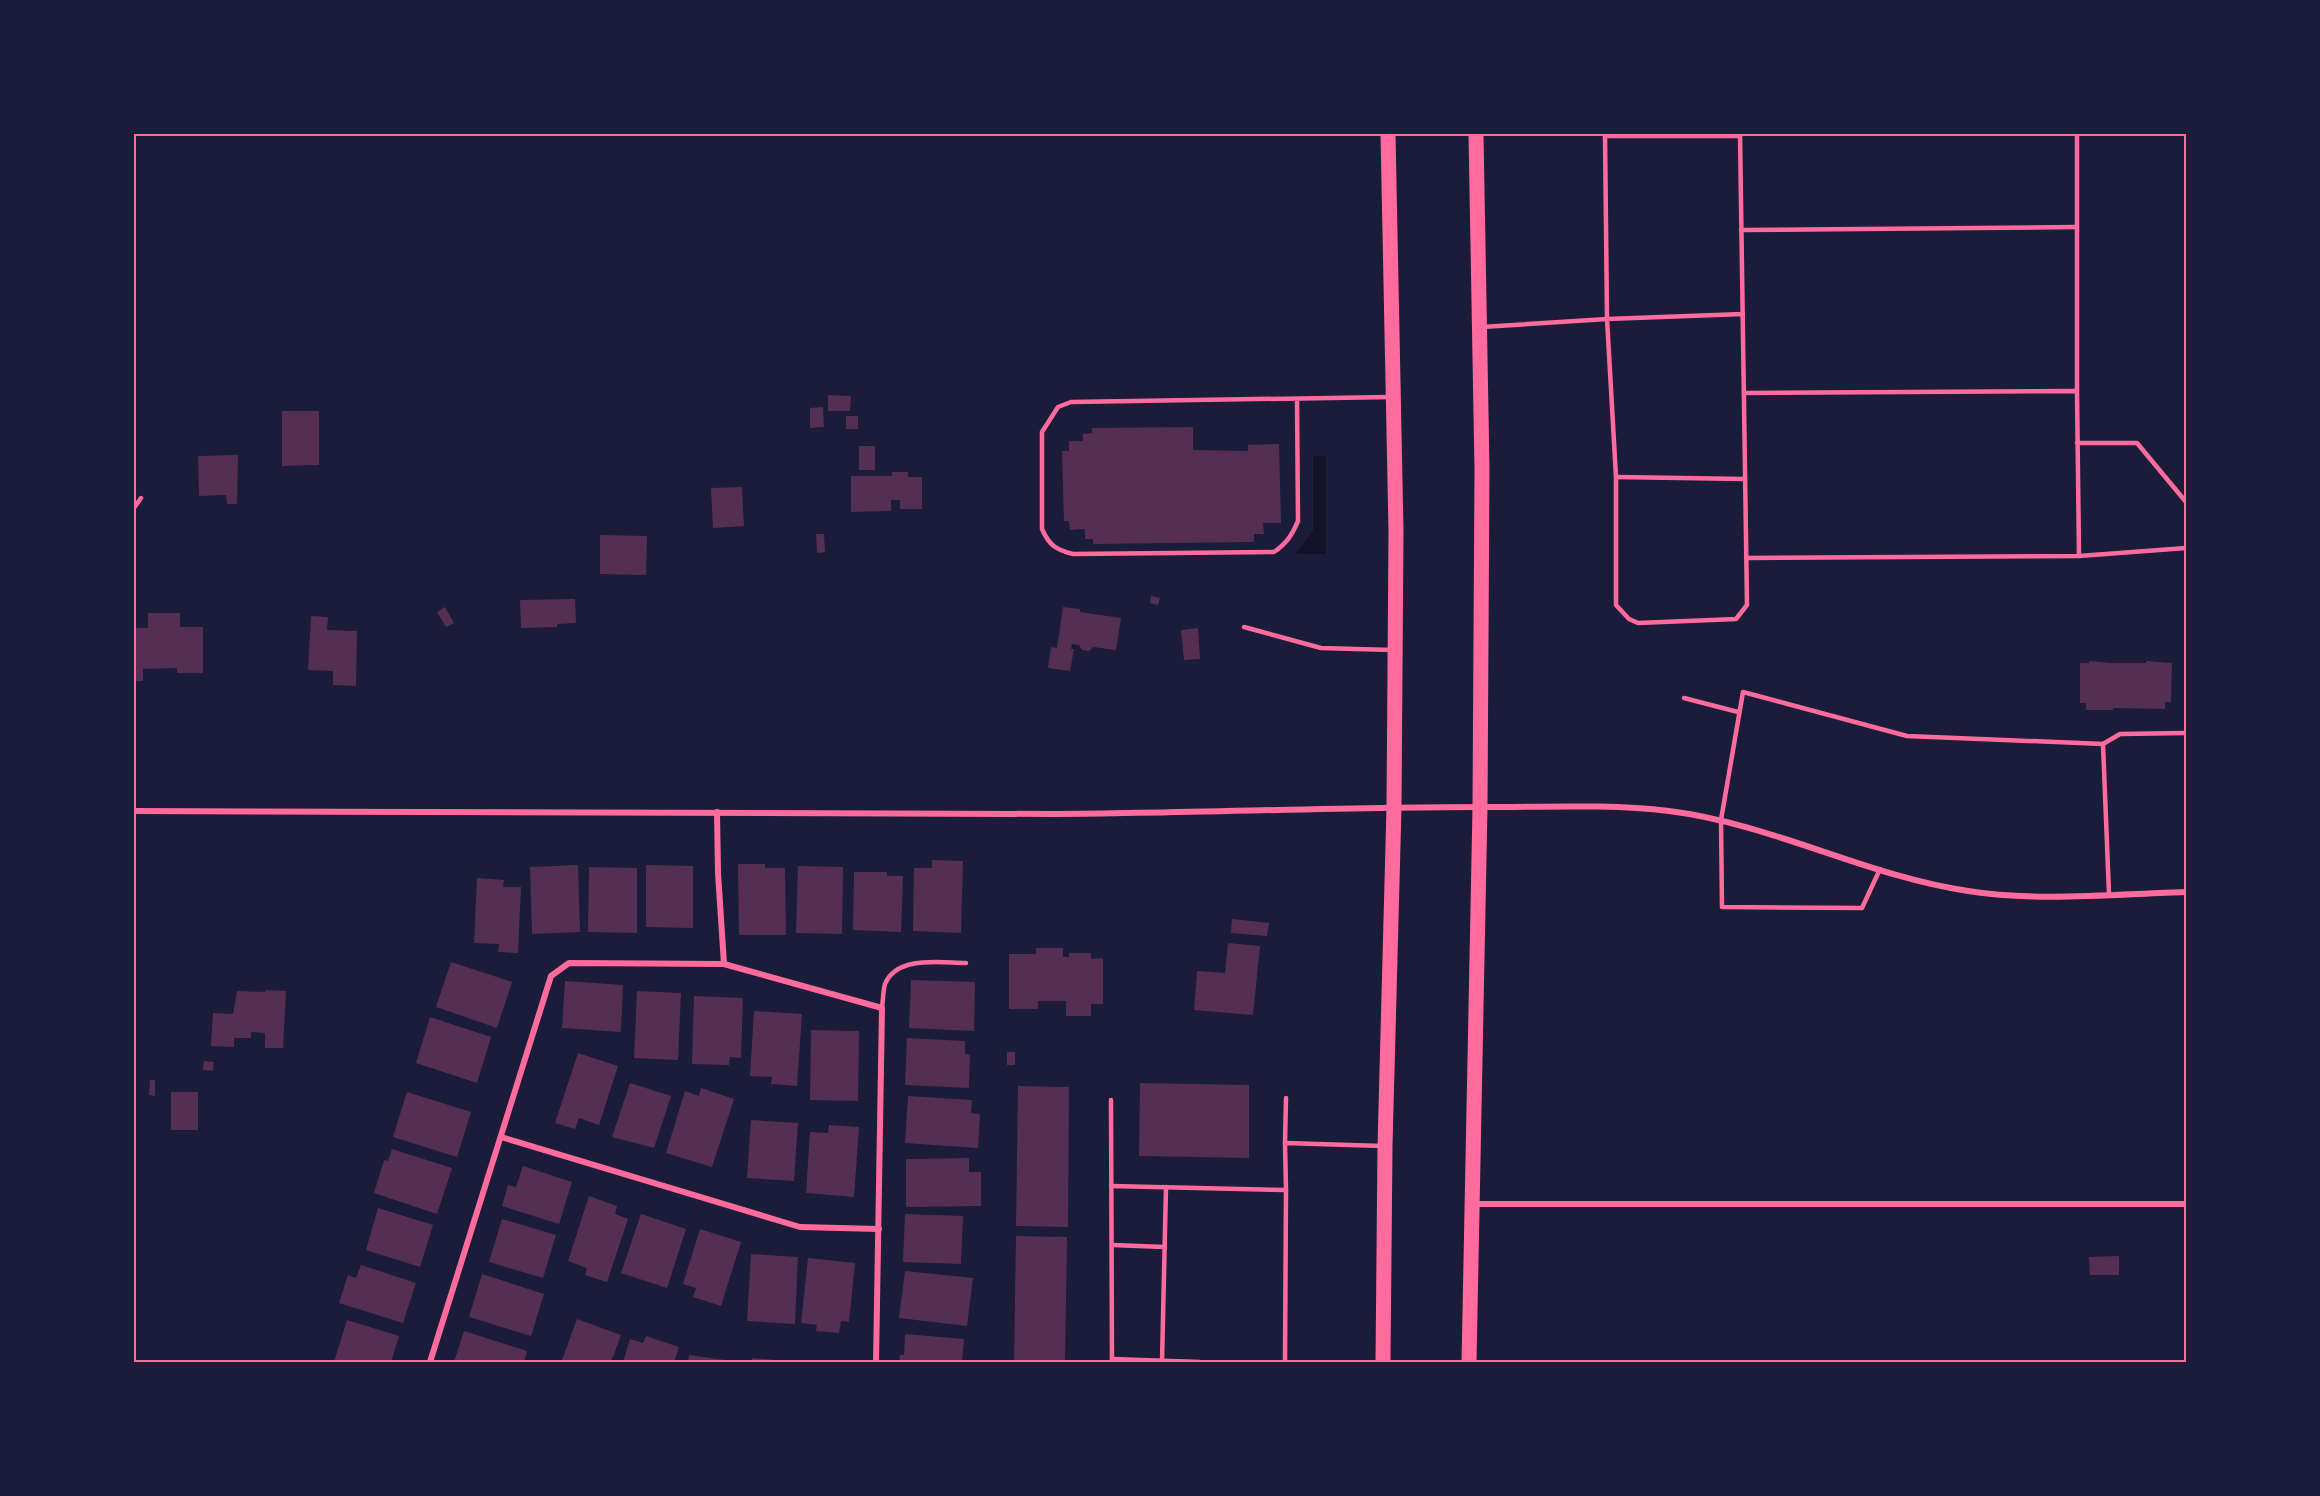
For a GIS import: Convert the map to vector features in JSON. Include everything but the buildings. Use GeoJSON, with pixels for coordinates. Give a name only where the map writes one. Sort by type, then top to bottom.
{"type":"FeatureCollection","features":[{"type":"Feature","properties":{"kind":"main road"},"geometry":{"type":"LineString","coordinates":[[1383,1362],[1385,1146],[1394,807],[1396,531],[1388,134]]}},
{"type":"Feature","properties":{"kind":"main road"},"geometry":{"type":"LineString","coordinates":[[1469,1362],[1480,807],[1482,469],[1476,134]]}},
{"type":"Feature","properties":{"kind":"street"},"geometry":{"type":"LineString","coordinates":[[134,811],[1204,813],[1394,807],[1625,808],[1667,811],[1720,820],[1785,838],[1880,869],[1969,891],[2010,895],[2187,892]]}},
{"type":"Feature","properties":{"kind":"street"},"geometry":{"type":"LineString","coordinates":[[717,812],[718,873],[724,964]]}},
{"type":"Feature","properties":{"kind":"street"},"geometry":{"type":"LineString","coordinates":[[430,1362],[551,976],[570,963],[724,964],[882,1008],[876,1362]]}},
{"type":"Feature","properties":{"kind":"street"},"geometry":{"type":"LineString","coordinates":[[501,1137],[800,1227],[879,1229]]}},
{"type":"Feature","properties":{"kind":"street"},"geometry":{"type":"LineString","coordinates":[[1472,1204],[2187,1204]]}},
{"type":"Feature","properties":{"kind":"lane"},"geometry":{"type":"LineString","coordinates":[[2077,134],[2079,556]]}},
{"type":"Feature","properties":{"kind":"lane"},"geometry":{"type":"LineString","coordinates":[[1605,135],[1740,135],[1747,605],[1736,619],[1638,623],[1629,619],[1616,605],[1616,477],[1607,319],[1605,135]]}},
{"type":"Feature","properties":{"kind":"lane"},"geometry":{"type":"LineString","coordinates":[[1742,230],[2077,227]]}},
{"type":"Feature","properties":{"kind":"lane"},"geometry":{"type":"LineString","coordinates":[[1479,328],[1607,319],[1743,314]]}},
{"type":"Feature","properties":{"kind":"lane"},"geometry":{"type":"LineString","coordinates":[[1744,393],[2077,391]]}},
{"type":"Feature","properties":{"kind":"lane"},"geometry":{"type":"LineString","coordinates":[[1298,399],[1298,521],[1286,544],[1274,552],[1073,554],[1057,550],[1042,530],[1042,432],[1058,407],[1071,402],[1394,397]]}},
{"type":"Feature","properties":{"kind":"lane"},"geometry":{"type":"LineString","coordinates":[[2077,443],[2137,443],[2187,502]]}},
{"type":"Feature","properties":{"kind":"lane"},"geometry":{"type":"LineString","coordinates":[[1616,477],[1745,479]]}},
{"type":"Feature","properties":{"kind":"lane"},"geometry":{"type":"LineString","coordinates":[[134,508],[141,498]]}},
{"type":"Feature","properties":{"kind":"lane"},"geometry":{"type":"LineString","coordinates":[[1746,558],[2079,556],[2187,548]]}},
{"type":"Feature","properties":{"kind":"lane"},"geometry":{"type":"LineString","coordinates":[[1244,627],[1321,648],[1395,650]]}},
{"type":"Feature","properties":{"kind":"lane"},"geometry":{"type":"LineString","coordinates":[[1880,869],[1862,908],[1722,907],[1720,820],[1743,692],[1907,736],[2103,744],[2121,734],[2187,734]]}},
{"type":"Feature","properties":{"kind":"lane"},"geometry":{"type":"LineString","coordinates":[[1684,698],[1738,712]]}},
{"type":"Feature","properties":{"kind":"lane"},"geometry":{"type":"LineString","coordinates":[[2103,744],[2109,894]]}},
{"type":"Feature","properties":{"kind":"lane"},"geometry":{"type":"LineString","coordinates":[[882,1008],[885,985],[895,971],[915,963],[966,963]]}},
{"type":"Feature","properties":{"kind":"lane"},"geometry":{"type":"LineString","coordinates":[[1285,1362],[1286,1098]]}},
{"type":"Feature","properties":{"kind":"lane"},"geometry":{"type":"LineString","coordinates":[[1111,1100],[1112,1361],[1200,1362]]}},
{"type":"Feature","properties":{"kind":"lane"},"geometry":{"type":"LineString","coordinates":[[1285,1143],[1385,1146]]}},
{"type":"Feature","properties":{"kind":"lane"},"geometry":{"type":"LineString","coordinates":[[1112,1186],[1286,1190]]}},
{"type":"Feature","properties":{"kind":"lane"},"geometry":{"type":"LineString","coordinates":[[1162,1362],[1166,1187]]}},
{"type":"Feature","properties":{"kind":"lane"},"geometry":{"type":"LineString","coordinates":[[1112,1245],[1165,1247]]}},
{"type":"Feature","properties":{"kind":"shaded area"},"geometry":{"type":"Polygon","coordinates":[[[1313,456],[1326,456],[1326,554],[1296,554],[1313,531],[1313,456]]]}}]}
